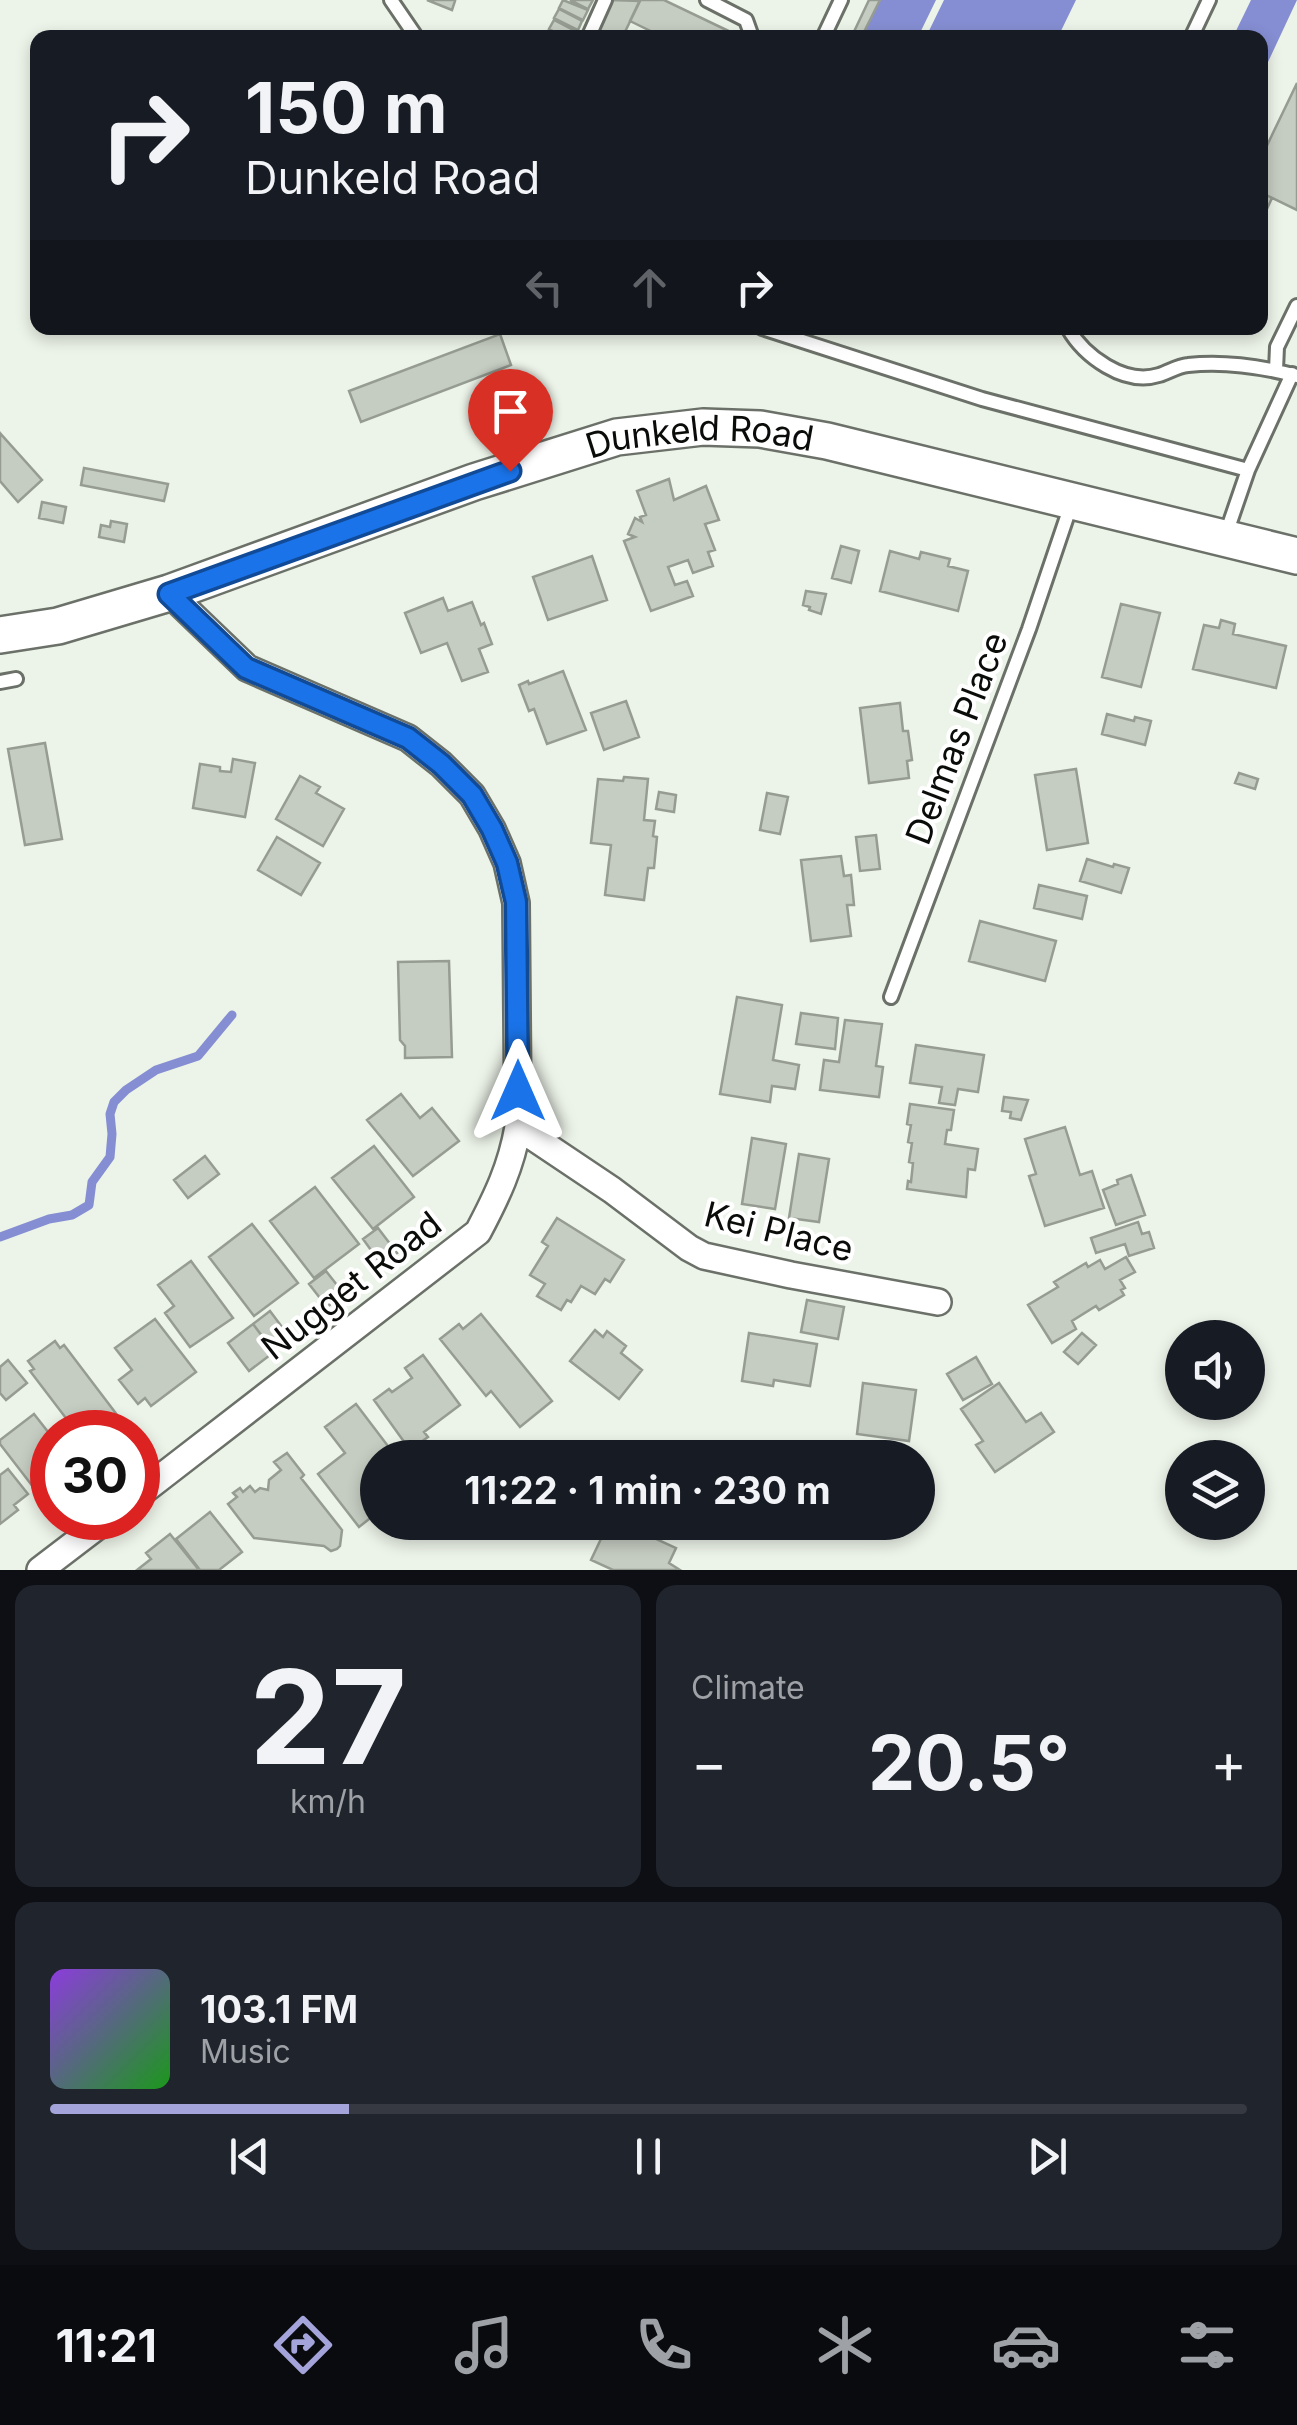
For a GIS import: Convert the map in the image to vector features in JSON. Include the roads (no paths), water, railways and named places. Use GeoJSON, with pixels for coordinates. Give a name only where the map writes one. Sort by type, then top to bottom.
{"type":"FeatureCollection","features":[{"type":"Feature","properties":{"kind":"main road","name":"Dunkeld Road"},"geometry":{"type":"LineString","coordinates":[[0,635],[58,626],[169,594],[474,482],[618,437],[704,427],[760,428],[827,441],[1297,556]]}},
{"type":"Feature","properties":{"kind":"street","name":"Nugget Road"},"geometry":{"type":"LineString","coordinates":[[160,1478],[478,1232],[512,1158],[518,1127],[516,902],[507,863],[472,795],[408,738],[246,668],[169,594]]}},
{"type":"Feature","properties":{"kind":"street","name":"Kei Place"},"geometry":{"type":"LineString","coordinates":[[518,1127],[704,1256],[938,1302]]}},
{"type":"Feature","properties":{"kind":"street"},"geometry":{"type":"LineString","coordinates":[[40,1570],[79,1540]]}},
{"type":"Feature","properties":{"kind":"lane"},"geometry":{"type":"LineString","coordinates":[[392,0],[411,30]]}},
{"type":"Feature","properties":{"kind":"lane"},"geometry":{"type":"LineString","coordinates":[[592,30],[605,0]]}},
{"type":"Feature","properties":{"kind":"lane"},"geometry":{"type":"LineString","coordinates":[[707,0],[746,20],[749,30]]}},
{"type":"Feature","properties":{"kind":"lane"},"geometry":{"type":"LineString","coordinates":[[826,30],[841,0]]}},
{"type":"Feature","properties":{"kind":"lane"},"geometry":{"type":"LineString","coordinates":[[1195,30],[1209,0]]}},
{"type":"Feature","properties":{"kind":"lane"},"geometry":{"type":"LineString","coordinates":[[1276,370],[1277,347],[1297,306]]}},
{"type":"Feature","properties":{"kind":"lane"},"geometry":{"type":"LineString","coordinates":[[783,335],[982,400],[1248,470]]}},
{"type":"Feature","properties":{"kind":"lane"},"geometry":{"type":"LineString","coordinates":[[1072,335],[1076,344],[1096,360],[1130,376],[1155,377],[1182,365],[1210,364],[1294,375],[1248,470],[1224,538]]}},
{"type":"Feature","properties":{"kind":"lane","name":"Delmas Place"},"geometry":{"type":"LineString","coordinates":[[891,997],[1029,629],[1073,500]]}},
{"type":"Feature","properties":{"kind":"lane"},"geometry":{"type":"LineString","coordinates":[[0,682],[16,679]]}},
{"type":"Feature","properties":{"kind":"water"},"geometry":{"type":"Polygon","coordinates":[[[869,0],[936,0],[921,30],[855,30],[869,0]]]}},
{"type":"Feature","properties":{"kind":"water"},"geometry":{"type":"Polygon","coordinates":[[[944,0],[1076,0],[1061,30],[929,30],[944,0]]]}},
{"type":"Feature","properties":{"kind":"water"},"geometry":{"type":"Polygon","coordinates":[[[1251,0],[1297,0],[1268,62],[1268,30],[1236,30],[1251,0]]]}},
{"type":"Feature","properties":{"kind":"waterway"},"geometry":{"type":"LineString","coordinates":[[0,1237],[72,1215],[89,1205],[92,1182],[110,1157],[110,1114],[114,1102],[156,1070],[198,1056],[232,1015]]}}]}
